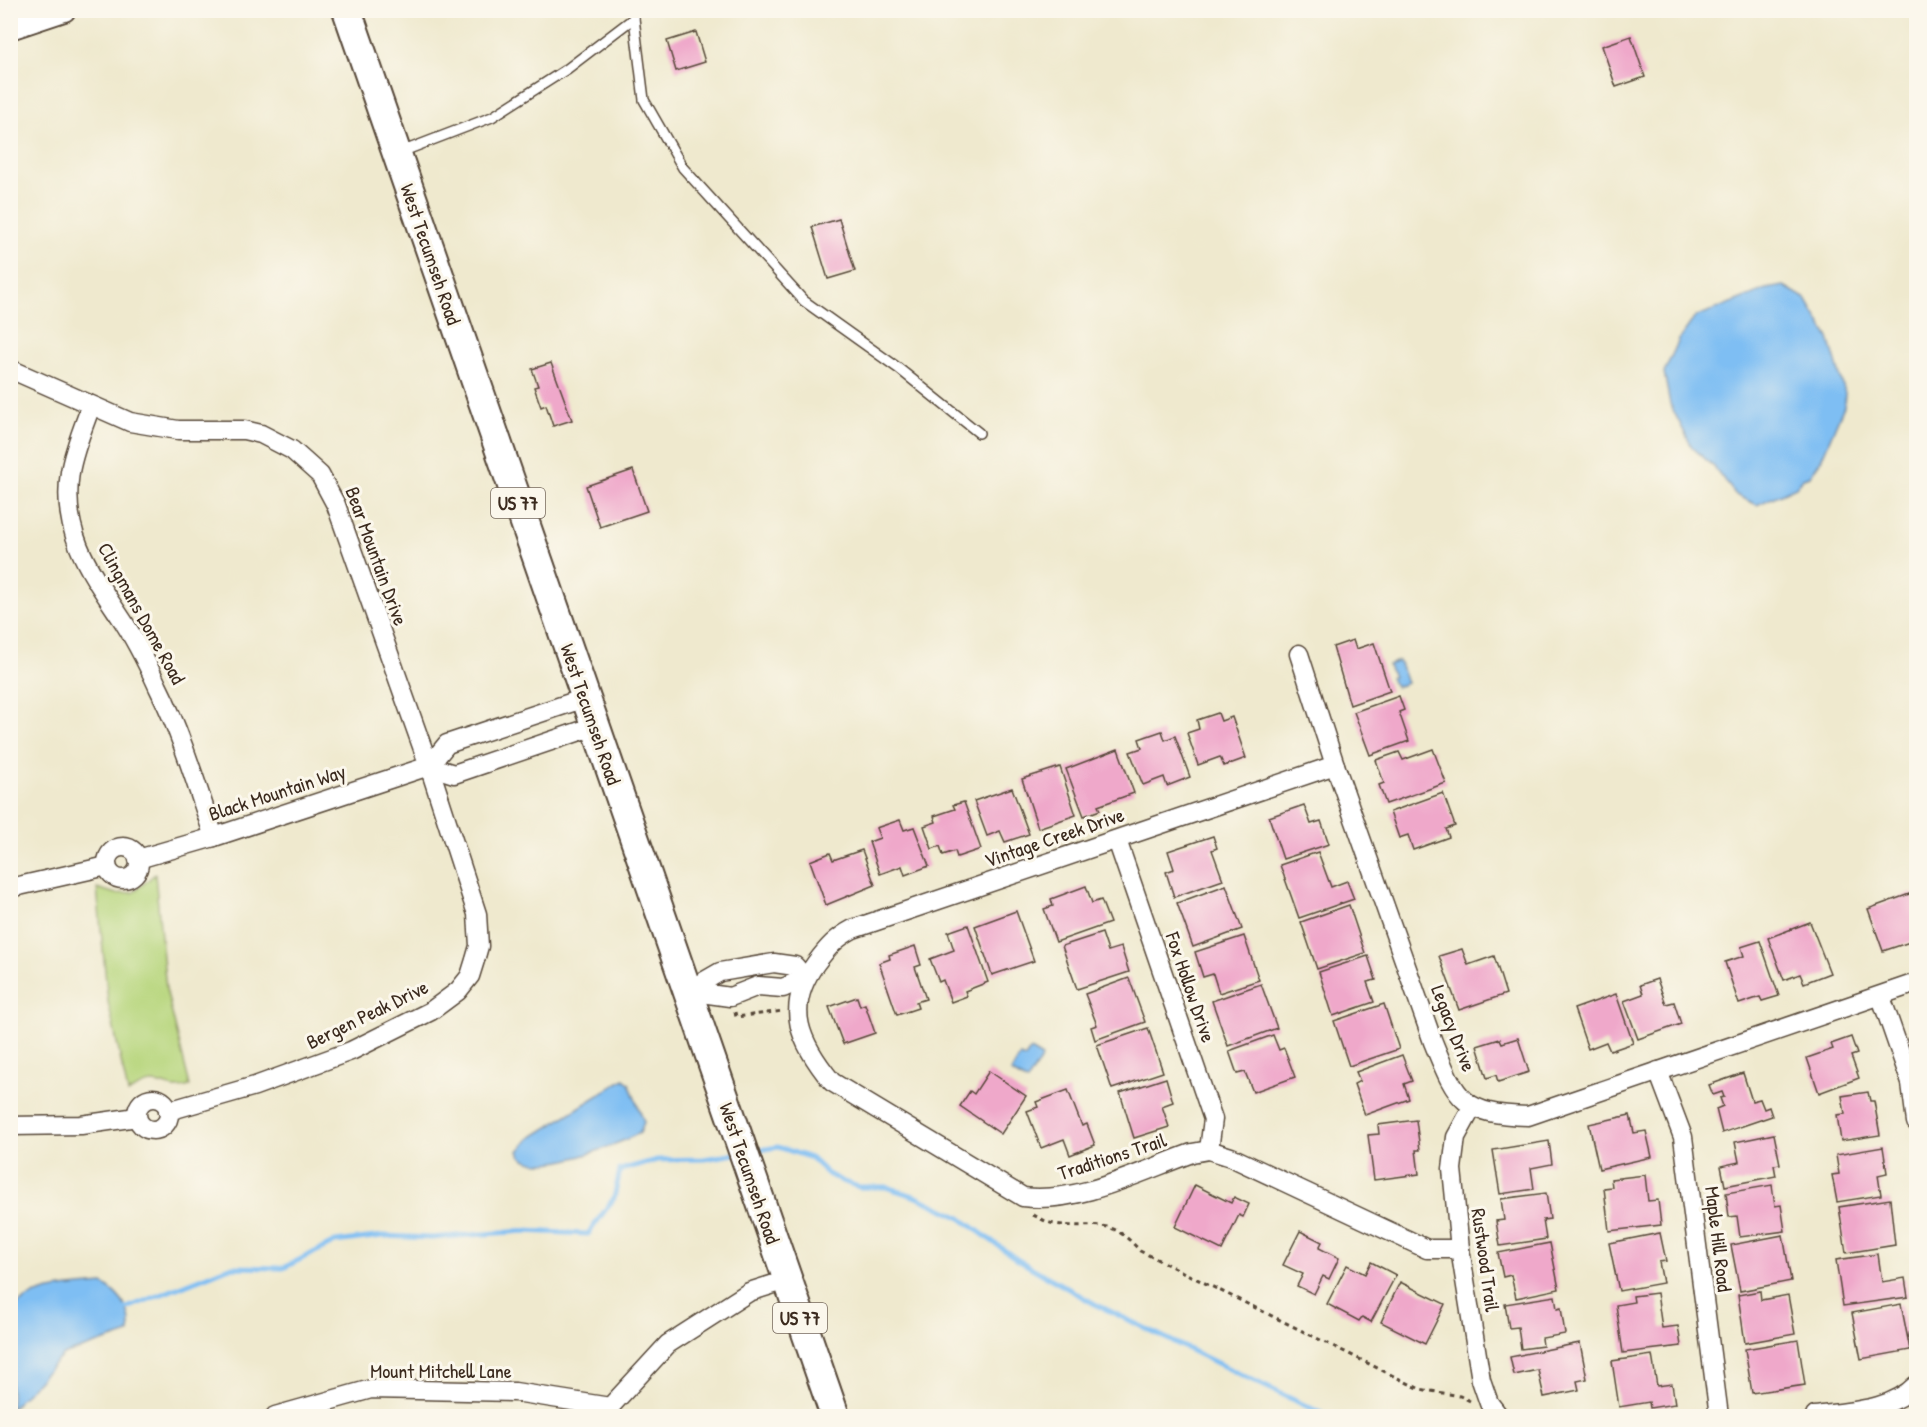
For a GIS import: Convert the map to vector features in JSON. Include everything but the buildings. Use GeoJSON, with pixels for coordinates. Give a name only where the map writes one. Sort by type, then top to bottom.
{"type":"FeatureCollection","features":[{"type":"Feature","properties":{"kind":"main road","name":"West Tecumseh Road"},"geometry":{"type":"LineString","coordinates":[[347,10],[835,1416]]}},
{"type":"Feature","properties":{"kind":"street"},"geometry":{"type":"LineString","coordinates":[[10,28],[64,10]]}},
{"type":"Feature","properties":{"kind":"street","name":"Bear Mountain Drive"},"geometry":{"type":"LineString","coordinates":[[10,369],[130,422],[178,430],[244,430],[261,434],[292,450],[320,475],[336,505],[429,766]]}},
{"type":"Feature","properties":{"kind":"street","name":"Clingmans Dome Road"},"geometry":{"type":"LineString","coordinates":[[91,406],[75,449],[70,473],[69,502],[75,533],[95,582],[119,616],[159,688],[175,726],[214,837]]}},
{"type":"Feature","properties":{"kind":"street","name":"Legacy Drive"},"geometry":{"type":"LineString","coordinates":[[1299,654],[1335,765],[1433,1042],[1450,1085],[1472,1108]]}},
{"type":"Feature","properties":{"kind":"street"},"geometry":{"type":"LineString","coordinates":[[585,698],[447,744],[429,766],[454,774],[595,726]]}},
{"type":"Feature","properties":{"kind":"street","name":"Vintage Creek Drive"},"geometry":{"type":"LineString","coordinates":[[806,978],[834,939],[853,929],[1335,765]]}},
{"type":"Feature","properties":{"kind":"street","name":"Black Mountain Way"},"geometry":{"type":"LineString","coordinates":[[10,888],[107,866],[108,855],[118,847],[131,849],[138,859],[214,837],[429,766]]}},
{"type":"Feature","properties":{"kind":"street","name":"Bergen Peak Drive"},"geometry":{"type":"LineString","coordinates":[[10,1126],[81,1125],[137,1117],[139,1107],[149,1099],[159,1100],[168,1111],[255,1086],[351,1051],[431,1011],[458,991],[470,976],[479,946],[477,914],[429,766]]}},
{"type":"Feature","properties":{"kind":"street","name":"Fox Hollow Drive"},"geometry":{"type":"LineString","coordinates":[[1117,840],[1213,1119],[1209,1150]]}},
{"type":"Feature","properties":{"kind":"street"},"geometry":{"type":"LineString","coordinates":[[774,963],[795,966],[806,978],[783,988],[758,986],[730,997],[687,991],[720,972],[754,964],[774,963]]}},
{"type":"Feature","properties":{"kind":"street","name":"Traditions Trail"},"geometry":{"type":"LineString","coordinates":[[806,978],[798,1004],[801,1034],[811,1056],[832,1082],[1023,1197],[1043,1200],[1069,1197],[1192,1153],[1209,1150]]}},
{"type":"Feature","properties":{"kind":"street"},"geometry":{"type":"LineString","coordinates":[[1472,1108],[1505,1115],[1528,1116],[1917,984]]}},
{"type":"Feature","properties":{"kind":"street"},"geometry":{"type":"LineString","coordinates":[[1881,997],[1911,1083],[1917,1122]]}},
{"type":"Feature","properties":{"kind":"street","name":"Maple Hill Road"},"geometry":{"type":"LineString","coordinates":[[1658,1071],[1683,1137],[1719,1416]]}},
{"type":"Feature","properties":{"kind":"street","name":"Rustwood Trail"},"geometry":{"type":"LineString","coordinates":[[1472,1108],[1456,1137],[1452,1169],[1460,1249],[1481,1380],[1489,1403],[1499,1416]]}},
{"type":"Feature","properties":{"kind":"street"},"geometry":{"type":"LineString","coordinates":[[1209,1150],[1231,1157],[1427,1249],[1460,1249]]}},
{"type":"Feature","properties":{"kind":"street"},"geometry":{"type":"LineString","coordinates":[[612,1412],[668,1344],[749,1292],[787,1280]]}},
{"type":"Feature","properties":{"kind":"street"},"geometry":{"type":"LineString","coordinates":[[1815,1416],[1880,1406],[1906,1395],[1917,1385]]}},
{"type":"Feature","properties":{"kind":"street","name":"Mount Mitchell Lane"},"geometry":{"type":"LineString","coordinates":[[275,1416],[371,1389],[515,1392],[612,1412]]}},
{"type":"Feature","properties":{"kind":"lane"},"geometry":{"type":"LineString","coordinates":[[396,154],[492,117],[567,69],[634,14]]}},
{"type":"Feature","properties":{"kind":"lane"},"geometry":{"type":"LineString","coordinates":[[634,14],[644,100],[683,168],[804,301],[898,368],[979,433]]}},
{"type":"Feature","properties":{"kind":"green space"},"geometry":{"type":"Polygon","coordinates":[[[155,874],[166,989],[190,1086],[173,1088],[148,1083],[128,1093],[108,1002],[97,888],[116,894],[134,892],[155,874]]]}},
{"type":"Feature","properties":{"kind":"water"},"geometry":{"type":"Polygon","coordinates":[[[1784,286],[1806,299],[1829,338],[1845,393],[1844,406],[1821,460],[1810,476],[1803,478],[1796,487],[1757,505],[1736,495],[1714,467],[1692,447],[1670,404],[1664,372],[1680,338],[1695,317],[1766,289],[1784,286]]]}},
{"type":"Feature","properties":{"kind":"water"},"geometry":{"type":"Polygon","coordinates":[[[1399,661],[1407,683],[1396,687],[1390,678],[1393,677],[1388,665],[1399,661]]]}},
{"type":"Feature","properties":{"kind":"water"},"geometry":{"type":"Polygon","coordinates":[[[1030,1050],[1042,1057],[1027,1082],[1011,1072],[1020,1056],[1025,1058],[1030,1050]]]}},
{"type":"Feature","properties":{"kind":"water"},"geometry":{"type":"Polygon","coordinates":[[[624,1079],[629,1083],[644,1122],[640,1133],[598,1151],[562,1161],[545,1163],[531,1161],[521,1156],[519,1151],[529,1139],[624,1079]]]}},
{"type":"Feature","properties":{"kind":"water"},"geometry":{"type":"Polygon","coordinates":[[[103,1284],[124,1304],[129,1317],[129,1333],[63,1355],[11,1409],[11,1311],[20,1303],[42,1292],[66,1287],[103,1284]]]}},
{"type":"Feature","properties":{"kind":"waterway"},"geometry":{"type":"LineString","coordinates":[[753,1151],[778,1147],[811,1158],[828,1174],[841,1181],[859,1187],[886,1187],[917,1197],[959,1217],[1018,1260],[1095,1304],[1327,1416]]}},
{"type":"Feature","properties":{"kind":"waterway"},"geometry":{"type":"LineString","coordinates":[[122,1310],[230,1267],[283,1268],[335,1242],[383,1236],[431,1238],[524,1231],[588,1234],[614,1198],[620,1170],[657,1160],[704,1159],[735,1154]]}}]}
